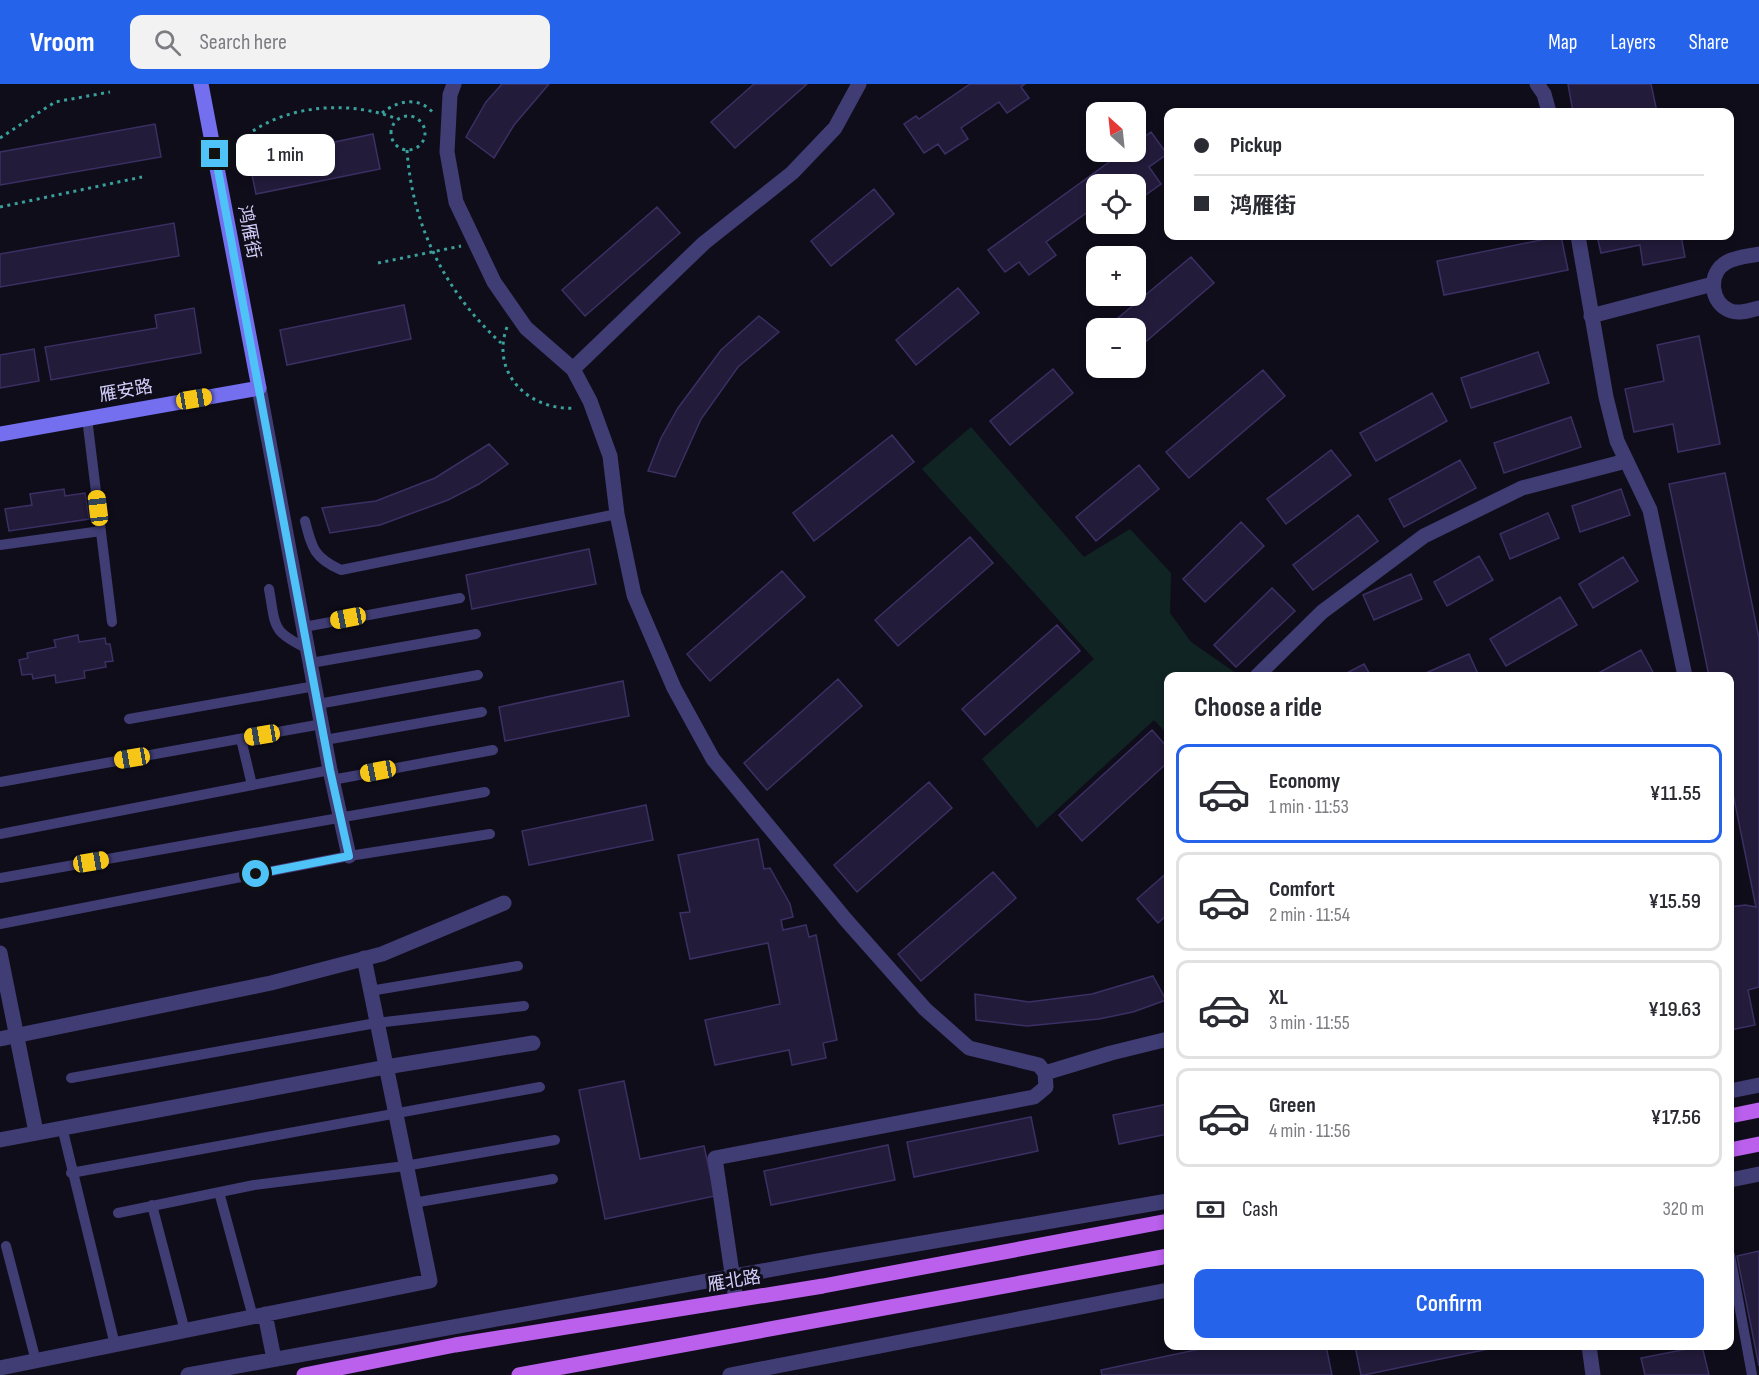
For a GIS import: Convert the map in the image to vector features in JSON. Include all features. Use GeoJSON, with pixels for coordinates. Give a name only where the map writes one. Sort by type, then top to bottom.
{"type":"FeatureCollection","features":[{"type":"Feature","properties":{"kind":"main road"},"geometry":{"type":"LineString","coordinates":[[1734,1115],[1759,1110]]}},
{"type":"Feature","properties":{"kind":"main road"},"geometry":{"type":"LineString","coordinates":[[1734,1149],[1759,1144]]}},
{"type":"Feature","properties":{"kind":"main road","name":"雁北路"},"geometry":{"type":"LineString","coordinates":[[304,1375],[455,1345],[736,1300],[1164,1222]]}},
{"type":"Feature","properties":{"kind":"main road"},"geometry":{"type":"LineString","coordinates":[[519,1375],[1164,1257]]}},
{"type":"Feature","properties":{"kind":"street","name":"鸿雁街"},"geometry":{"type":"LineString","coordinates":[[201,84],[259,388]]}},
{"type":"Feature","properties":{"kind":"street"},"geometry":{"type":"LineString","coordinates":[[454,84],[450,95],[447,152],[456,202],[494,282],[526,328],[573,369],[592,406],[610,456],[617,514],[634,595],[674,688],[713,759],[846,920],[925,1009],[969,1048],[1039,1065],[1045,1073],[1046,1087],[1034,1097],[715,1158],[736,1300]]}},
{"type":"Feature","properties":{"kind":"street"},"geometry":{"type":"LineString","coordinates":[[573,369],[704,243],[792,172],[835,128],[859,84]]}},
{"type":"Feature","properties":{"kind":"street"},"geometry":{"type":"LineString","coordinates":[[1537,84],[1544,94],[1548,108]]}},
{"type":"Feature","properties":{"kind":"street"},"geometry":{"type":"LineString","coordinates":[[1579,240],[1606,397],[1617,441],[1650,510],[1684,672]]}},
{"type":"Feature","properties":{"kind":"street"},"geometry":{"type":"LineString","coordinates":[[1759,255],[1726,262],[1715,275],[1713,284],[1718,300],[1732,311],[1759,308]]}},
{"type":"Feature","properties":{"kind":"street"},"geometry":{"type":"LineString","coordinates":[[1591,316],[1713,284]]}},
{"type":"Feature","properties":{"kind":"street","name":"雁安路"},"geometry":{"type":"LineString","coordinates":[[0,434],[259,388]]}},
{"type":"Feature","properties":{"kind":"street"},"geometry":{"type":"LineString","coordinates":[[259,388],[331,775],[349,856]]}},
{"type":"Feature","properties":{"kind":"street"},"geometry":{"type":"LineString","coordinates":[[1261,672],[1322,612],[1424,536],[1521,488],[1626,461]]}},
{"type":"Feature","properties":{"kind":"street"},"geometry":{"type":"LineString","coordinates":[[0,1040],[271,983],[382,954],[504,903]]}},
{"type":"Feature","properties":{"kind":"street"},"geometry":{"type":"LineString","coordinates":[[0,953],[36,1132]]}},
{"type":"Feature","properties":{"kind":"street"},"geometry":{"type":"LineString","coordinates":[[0,1368],[430,1281],[364,958]]}},
{"type":"Feature","properties":{"kind":"street"},"geometry":{"type":"LineString","coordinates":[[1045,1073],[1164,1040]]}},
{"type":"Feature","properties":{"kind":"street"},"geometry":{"type":"LineString","coordinates":[[0,1140],[386,1067],[532,1043]]}},
{"type":"Feature","properties":{"kind":"street"},"geometry":{"type":"LineString","coordinates":[[1734,1090],[1759,1085]]}},
{"type":"Feature","properties":{"kind":"street"},"geometry":{"type":"LineString","coordinates":[[1734,1179],[1759,1174]]}},
{"type":"Feature","properties":{"kind":"street"},"geometry":{"type":"LineString","coordinates":[[188,1375],[733,1276],[1164,1202]]}},
{"type":"Feature","properties":{"kind":"street"},"geometry":{"type":"LineString","coordinates":[[730,1375],[1164,1291]]}},
{"type":"Feature","properties":{"kind":"street"},"geometry":{"type":"LineString","coordinates":[[259,1316],[274,1359]]}},
{"type":"Feature","properties":{"kind":"street"},"geometry":{"type":"LineString","coordinates":[[1590,1350],[1593,1375]]}},
{"type":"Feature","properties":{"kind":"lane"},"geometry":{"type":"LineString","coordinates":[[87,418],[112,622]]}},
{"type":"Feature","properties":{"kind":"lane"},"geometry":{"type":"LineString","coordinates":[[305,521],[312,547],[324,563],[341,570],[617,514]]}},
{"type":"Feature","properties":{"kind":"lane"},"geometry":{"type":"LineString","coordinates":[[0,545],[101,531]]}},
{"type":"Feature","properties":{"kind":"lane"},"geometry":{"type":"LineString","coordinates":[[269,589],[274,622],[282,637],[309,656],[476,634]]}},
{"type":"Feature","properties":{"kind":"lane"},"geometry":{"type":"LineString","coordinates":[[304,627],[460,598]]}},
{"type":"Feature","properties":{"kind":"lane"},"geometry":{"type":"LineString","coordinates":[[318,704],[478,675]]}},
{"type":"Feature","properties":{"kind":"lane"},"geometry":{"type":"LineString","coordinates":[[129,719],[315,686]]}},
{"type":"Feature","properties":{"kind":"lane"},"geometry":{"type":"LineString","coordinates":[[325,741],[482,712]]}},
{"type":"Feature","properties":{"kind":"lane"},"geometry":{"type":"LineString","coordinates":[[0,782],[322,724]]}},
{"type":"Feature","properties":{"kind":"lane"},"geometry":{"type":"LineString","coordinates":[[242,738],[252,785]]}},
{"type":"Feature","properties":{"kind":"lane"},"geometry":{"type":"LineString","coordinates":[[0,834],[252,785],[493,750]]}},
{"type":"Feature","properties":{"kind":"lane"},"geometry":{"type":"LineString","coordinates":[[0,878],[485,792]]}},
{"type":"Feature","properties":{"kind":"lane"},"geometry":{"type":"LineString","coordinates":[[0,924],[349,856],[490,834]]}},
{"type":"Feature","properties":{"kind":"lane"},"geometry":{"type":"LineString","coordinates":[[370,992],[518,966]]}},
{"type":"Feature","properties":{"kind":"lane"},"geometry":{"type":"LineString","coordinates":[[70,1078],[376,1023],[524,1006]]}},
{"type":"Feature","properties":{"kind":"lane"},"geometry":{"type":"LineString","coordinates":[[71,1173],[540,1087]]}},
{"type":"Feature","properties":{"kind":"lane"},"geometry":{"type":"LineString","coordinates":[[62,1127],[71,1173],[115,1345]]}},
{"type":"Feature","properties":{"kind":"lane"},"geometry":{"type":"LineString","coordinates":[[118,1213],[254,1185],[405,1166],[555,1140]]}},
{"type":"Feature","properties":{"kind":"lane"},"geometry":{"type":"LineString","coordinates":[[413,1203],[553,1179]]}},
{"type":"Feature","properties":{"kind":"lane"},"geometry":{"type":"LineString","coordinates":[[219,1192],[259,1316]]}},
{"type":"Feature","properties":{"kind":"lane"},"geometry":{"type":"LineString","coordinates":[[152,1206],[184,1331]]}},
{"type":"Feature","properties":{"kind":"lane"},"geometry":{"type":"LineString","coordinates":[[6,1245],[36,1361]]}},
{"type":"Feature","properties":{"kind":"lane"},"geometry":{"type":"LineString","coordinates":[[1734,1277],[1752,1375]]}},
{"type":"Feature","properties":{"kind":"path"},"geometry":{"type":"LineString","coordinates":[[0,138],[55,102],[110,92]]}},
{"type":"Feature","properties":{"kind":"path"},"geometry":{"type":"LineString","coordinates":[[382,113],[405,101],[418,102],[430,110],[437,119]]}},
{"type":"Feature","properties":{"kind":"path"},"geometry":{"type":"LineString","coordinates":[[253,131],[274,120],[309,110],[352,109],[382,113],[397,119],[414,116],[425,128],[422,144],[407,150],[401,149],[392,141],[391,129],[397,119]]}},
{"type":"Feature","properties":{"kind":"path"},"geometry":{"type":"LineString","coordinates":[[407,150],[409,178],[420,222],[433,254],[475,317],[501,343]]}},
{"type":"Feature","properties":{"kind":"path"},"geometry":{"type":"LineString","coordinates":[[0,207],[142,177]]}},
{"type":"Feature","properties":{"kind":"path"},"geometry":{"type":"LineString","coordinates":[[378,263],[433,254],[475,242]]}},
{"type":"Feature","properties":{"kind":"path"},"geometry":{"type":"LineString","coordinates":[[516,313],[501,343],[502,357],[510,377],[520,389],[549,406],[572,409],[592,406]]}},
{"type":"Feature","properties":{"kind":"green space"},"geometry":{"type":"Polygon","coordinates":[[[971,427],[1084,557],[1130,529],[1171,573],[1170,613],[1191,642],[1234,672],[1164,672],[1164,731],[1154,720],[1037,828],[982,759],[1094,659],[922,469],[971,427]]]}},
{"type":"Feature","properties":{"kind":"building"},"geometry":{"type":"Polygon","coordinates":[[[502,84],[549,84],[514,125],[494,158],[466,137],[486,102],[502,84]]]}},
{"type":"Feature","properties":{"kind":"building"},"geometry":{"type":"Polygon","coordinates":[[[754,84],[807,84],[735,148],[711,122],[754,84]]]}},
{"type":"Feature","properties":{"kind":"building"},"geometry":{"type":"Polygon","coordinates":[[[970,84],[1025,84],[1021,87],[1029,98],[1007,113],[999,102],[961,128],[968,139],[945,154],[938,144],[924,153],[904,124],[916,116],[919,119],[970,84]]]}},
{"type":"Feature","properties":{"kind":"building"},"geometry":{"type":"Polygon","coordinates":[[[1568,84],[1651,84],[1656,108],[1572,108],[1568,84]]]}},
{"type":"Feature","properties":{"kind":"building"},"geometry":{"type":"Polygon","coordinates":[[[155,124],[161,157],[0,185],[0,152],[155,124]]]}},
{"type":"Feature","properties":{"kind":"building"},"geometry":{"type":"Polygon","coordinates":[[[1151,132],[1164,150],[1164,156],[1149,167],[1161,184],[1146,195],[1146,174],[1093,174],[1109,162],[1146,162],[1146,136],[1151,132]]]}},
{"type":"Feature","properties":{"kind":"building"},"geometry":{"type":"Polygon","coordinates":[[[373,134],[380,169],[256,194],[249,160],[373,134]]]}},
{"type":"Feature","properties":{"kind":"building"},"geometry":{"type":"Polygon","coordinates":[[[1086,179],[1086,213],[1046,242],[1056,255],[1029,275],[1019,262],[1005,272],[988,250],[1086,179]]]}},
{"type":"Feature","properties":{"kind":"building"},"geometry":{"type":"Polygon","coordinates":[[[874,189],[894,214],[831,266],[811,241],[874,189]]]}},
{"type":"Feature","properties":{"kind":"building"},"geometry":{"type":"Polygon","coordinates":[[[657,207],[680,233],[585,316],[562,290],[657,207]]]}},
{"type":"Feature","properties":{"kind":"building"},"geometry":{"type":"Polygon","coordinates":[[[174,223],[179,256],[0,287],[0,254],[174,223]]]}},
{"type":"Feature","properties":{"kind":"building"},"geometry":{"type":"Polygon","coordinates":[[[1541,240],[1562,240],[1568,270],[1444,295],[1437,261],[1541,240]]]}},
{"type":"Feature","properties":{"kind":"building"},"geometry":{"type":"Polygon","coordinates":[[[1598,240],[1682,240],[1685,257],[1643,265],[1640,245],[1601,253],[1598,240]]]}},
{"type":"Feature","properties":{"kind":"building"},"geometry":{"type":"Polygon","coordinates":[[[1191,257],[1214,283],[1146,341],[1146,318],[1118,318],[1132,306],[1146,306],[1146,295],[1191,257]]]}},
{"type":"Feature","properties":{"kind":"building"},"geometry":{"type":"Polygon","coordinates":[[[958,288],[979,313],[916,365],[896,340],[958,288]]]}},
{"type":"Feature","properties":{"kind":"building"},"geometry":{"type":"Polygon","coordinates":[[[404,305],[411,339],[287,365],[280,330],[404,305]]]}},
{"type":"Feature","properties":{"kind":"building"},"geometry":{"type":"Polygon","coordinates":[[[194,308],[201,353],[51,380],[45,347],[157,328],[155,315],[194,308]]]}},
{"type":"Feature","properties":{"kind":"building"},"geometry":{"type":"Polygon","coordinates":[[[759,316],[779,332],[738,367],[701,419],[675,477],[648,471],[661,438],[678,408],[721,350],[759,316]]]}},
{"type":"Feature","properties":{"kind":"building"},"geometry":{"type":"Polygon","coordinates":[[[1699,336],[1720,444],[1678,452],[1673,424],[1634,432],[1625,389],[1664,381],[1657,345],[1699,336]]]}},
{"type":"Feature","properties":{"kind":"building"},"geometry":{"type":"Polygon","coordinates":[[[34,349],[39,381],[0,388],[0,355],[34,349]]]}},
{"type":"Feature","properties":{"kind":"building"},"geometry":{"type":"Polygon","coordinates":[[[1538,352],[1549,383],[1471,408],[1461,378],[1538,352]]]}},
{"type":"Feature","properties":{"kind":"building"},"geometry":{"type":"Polygon","coordinates":[[[1053,369],[1073,393],[1010,445],[990,421],[1053,369]]]}},
{"type":"Feature","properties":{"kind":"building"},"geometry":{"type":"Polygon","coordinates":[[[1263,370],[1285,396],[1189,478],[1166,452],[1263,370]]]}},
{"type":"Feature","properties":{"kind":"building"},"geometry":{"type":"Polygon","coordinates":[[[1432,393],[1447,421],[1376,461],[1360,433],[1432,393]]]}},
{"type":"Feature","properties":{"kind":"building"},"geometry":{"type":"Polygon","coordinates":[[[1571,417],[1581,447],[1504,473],[1494,443],[1571,417]]]}},
{"type":"Feature","properties":{"kind":"building"},"geometry":{"type":"Polygon","coordinates":[[[892,435],[914,462],[814,541],[793,513],[892,435]]]}},
{"type":"Feature","properties":{"kind":"building"},"geometry":{"type":"Polygon","coordinates":[[[489,444],[508,464],[479,484],[448,500],[380,525],[330,533],[322,508],[376,501],[435,478],[489,444]]]}},
{"type":"Feature","properties":{"kind":"building"},"geometry":{"type":"Polygon","coordinates":[[[1331,450],[1351,475],[1286,524],[1267,499],[1331,450]]]}},
{"type":"Feature","properties":{"kind":"building"},"geometry":{"type":"Polygon","coordinates":[[[1460,460],[1476,488],[1404,527],[1389,499],[1460,460]]]}},
{"type":"Feature","properties":{"kind":"building"},"geometry":{"type":"Polygon","coordinates":[[[1139,465],[1159,489],[1096,541],[1076,517],[1139,465]]]}},
{"type":"Feature","properties":{"kind":"building"},"geometry":{"type":"Polygon","coordinates":[[[1725,473],[1759,638],[1759,987],[1748,990],[1755,1025],[1734,1029],[1734,906],[1756,907],[1734,799],[1734,672],[1708,672],[1669,484],[1725,473]]]}},
{"type":"Feature","properties":{"kind":"building"},"geometry":{"type":"Polygon","coordinates":[[[64,489],[65,496],[85,493],[89,519],[9,531],[5,509],[32,505],[30,494],[64,489]]]}},
{"type":"Feature","properties":{"kind":"building"},"geometry":{"type":"Polygon","coordinates":[[[1621,489],[1630,515],[1580,532],[1572,506],[1621,489]]]}},
{"type":"Feature","properties":{"kind":"building"},"geometry":{"type":"Polygon","coordinates":[[[1548,513],[1559,538],[1510,559],[1500,534],[1548,513]]]}},
{"type":"Feature","properties":{"kind":"building"},"geometry":{"type":"Polygon","coordinates":[[[1358,515],[1378,541],[1313,590],[1293,565],[1358,515]]]}},
{"type":"Feature","properties":{"kind":"building"},"geometry":{"type":"Polygon","coordinates":[[[1241,522],[1264,546],[1205,602],[1183,579],[1241,522]]]}},
{"type":"Feature","properties":{"kind":"building"},"geometry":{"type":"Polygon","coordinates":[[[970,537],[993,563],[898,646],[875,620],[970,537]]]}},
{"type":"Feature","properties":{"kind":"building"},"geometry":{"type":"Polygon","coordinates":[[[589,549],[596,584],[472,609],[466,575],[589,549]]]}},
{"type":"Feature","properties":{"kind":"building"},"geometry":{"type":"Polygon","coordinates":[[[1479,556],[1493,580],[1447,606],[1434,582],[1479,556]]]}},
{"type":"Feature","properties":{"kind":"building"},"geometry":{"type":"Polygon","coordinates":[[[1623,557],[1638,581],[1593,608],[1579,584],[1623,557]]]}},
{"type":"Feature","properties":{"kind":"building"},"geometry":{"type":"Polygon","coordinates":[[[782,571],[805,597],[710,681],[687,654],[782,571]]]}},
{"type":"Feature","properties":{"kind":"building"},"geometry":{"type":"Polygon","coordinates":[[[1411,574],[1422,599],[1374,620],[1363,595],[1411,574]]]}},
{"type":"Feature","properties":{"kind":"building"},"geometry":{"type":"Polygon","coordinates":[[[1272,588],[1295,611],[1236,667],[1214,645],[1272,588]]]}},
{"type":"Feature","properties":{"kind":"building"},"geometry":{"type":"Polygon","coordinates":[[[1560,597],[1577,625],[1506,666],[1490,639],[1560,597]]]}},
{"type":"Feature","properties":{"kind":"building"},"geometry":{"type":"Polygon","coordinates":[[[1057,625],[1080,651],[985,735],[962,709],[1057,625]]]}},
{"type":"Feature","properties":{"kind":"building"},"geometry":{"type":"Polygon","coordinates":[[[78,635],[79,642],[105,638],[106,644],[110,644],[113,661],[105,662],[106,667],[84,671],[85,678],[56,683],[55,675],[33,679],[32,674],[22,675],[19,660],[28,658],[27,653],[56,647],[54,640],[78,635]]]}},
{"type":"Feature","properties":{"kind":"building"},"geometry":{"type":"Polygon","coordinates":[[[1641,650],[1653,672],[1600,672],[1641,650]]]}},
{"type":"Feature","properties":{"kind":"building"},"geometry":{"type":"Polygon","coordinates":[[[1469,654],[1477,672],[1428,672],[1469,654]]]}},
{"type":"Feature","properties":{"kind":"building"},"geometry":{"type":"Polygon","coordinates":[[[1364,664],[1369,672],[1349,672],[1364,664]]]}},
{"type":"Feature","properties":{"kind":"building"},"geometry":{"type":"Polygon","coordinates":[[[838,679],[862,706],[767,790],[744,763],[838,679]]]}},
{"type":"Feature","properties":{"kind":"building"},"geometry":{"type":"Polygon","coordinates":[[[623,681],[629,716],[505,741],[499,707],[623,681]]]}},
{"type":"Feature","properties":{"kind":"building"},"geometry":{"type":"Polygon","coordinates":[[[1152,730],[1164,744],[1164,766],[1082,841],[1059,815],[1152,730]]]}},
{"type":"Feature","properties":{"kind":"building"},"geometry":{"type":"Polygon","coordinates":[[[929,782],[952,808],[857,892],[834,865],[929,782]]]}},
{"type":"Feature","properties":{"kind":"building"},"geometry":{"type":"Polygon","coordinates":[[[646,805],[653,840],[529,865],[522,831],[646,805]]]}},
{"type":"Feature","properties":{"kind":"building"},"geometry":{"type":"Polygon","coordinates":[[[758,839],[764,869],[770,868],[790,904],[793,917],[781,920],[783,930],[806,925],[809,937],[816,935],[837,1040],[823,1043],[826,1058],[792,1065],[789,1050],[715,1065],[705,1020],[780,1004],[768,943],[690,959],[680,913],[690,912],[678,855],[758,839]]]}},
{"type":"Feature","properties":{"kind":"building"},"geometry":{"type":"Polygon","coordinates":[[[993,872],[1016,898],[921,981],[898,954],[993,872]]]}},
{"type":"Feature","properties":{"kind":"building"},"geometry":{"type":"Polygon","coordinates":[[[1164,875],[1164,918],[1158,923],[1137,899],[1164,875]]]}},
{"type":"Feature","properties":{"kind":"building"},"geometry":{"type":"Polygon","coordinates":[[[1153,976],[1164,1001],[1133,1012],[1099,1019],[1027,1026],[976,1020],[975,994],[1029,1002],[1092,994],[1153,976]]]}},
{"type":"Feature","properties":{"kind":"building"},"geometry":{"type":"Polygon","coordinates":[[[624,1081],[640,1159],[704,1146],[715,1196],[605,1219],[579,1090],[624,1081]]]}},
{"type":"Feature","properties":{"kind":"building"},"geometry":{"type":"Polygon","coordinates":[[[1164,1105],[1164,1135],[1119,1144],[1113,1115],[1164,1105]]]}},
{"type":"Feature","properties":{"kind":"building"},"geometry":{"type":"Polygon","coordinates":[[[1031,1117],[1038,1151],[914,1177],[907,1142],[1031,1117]]]}},
{"type":"Feature","properties":{"kind":"building"},"geometry":{"type":"Polygon","coordinates":[[[888,1145],[895,1180],[771,1205],[764,1171],[888,1145]]]}},
{"type":"Feature","properties":{"kind":"building"},"geometry":{"type":"Polygon","coordinates":[[[1759,1251],[1759,1366],[1737,1256],[1759,1251]]]}},
{"type":"Feature","properties":{"kind":"building"},"geometry":{"type":"Polygon","coordinates":[[[1195,1350],[1327,1350],[1332,1375],[1102,1375],[1101,1370],[1195,1350]]]}},
{"type":"Feature","properties":{"kind":"building"},"geometry":{"type":"Polygon","coordinates":[[[1356,1350],[1484,1350],[1364,1375],[1361,1375],[1356,1350]]]}},
{"type":"Feature","properties":{"kind":"building"},"geometry":{"type":"Polygon","coordinates":[[[1682,1350],[1703,1350],[1709,1375],[1645,1375],[1641,1358],[1682,1350]]]}},
{"type":"Feature","properties":{"kind":"route"},"geometry":{"type":"LineString","coordinates":[[215,154],[330,770],[349,856],[256,874]]}}]}
